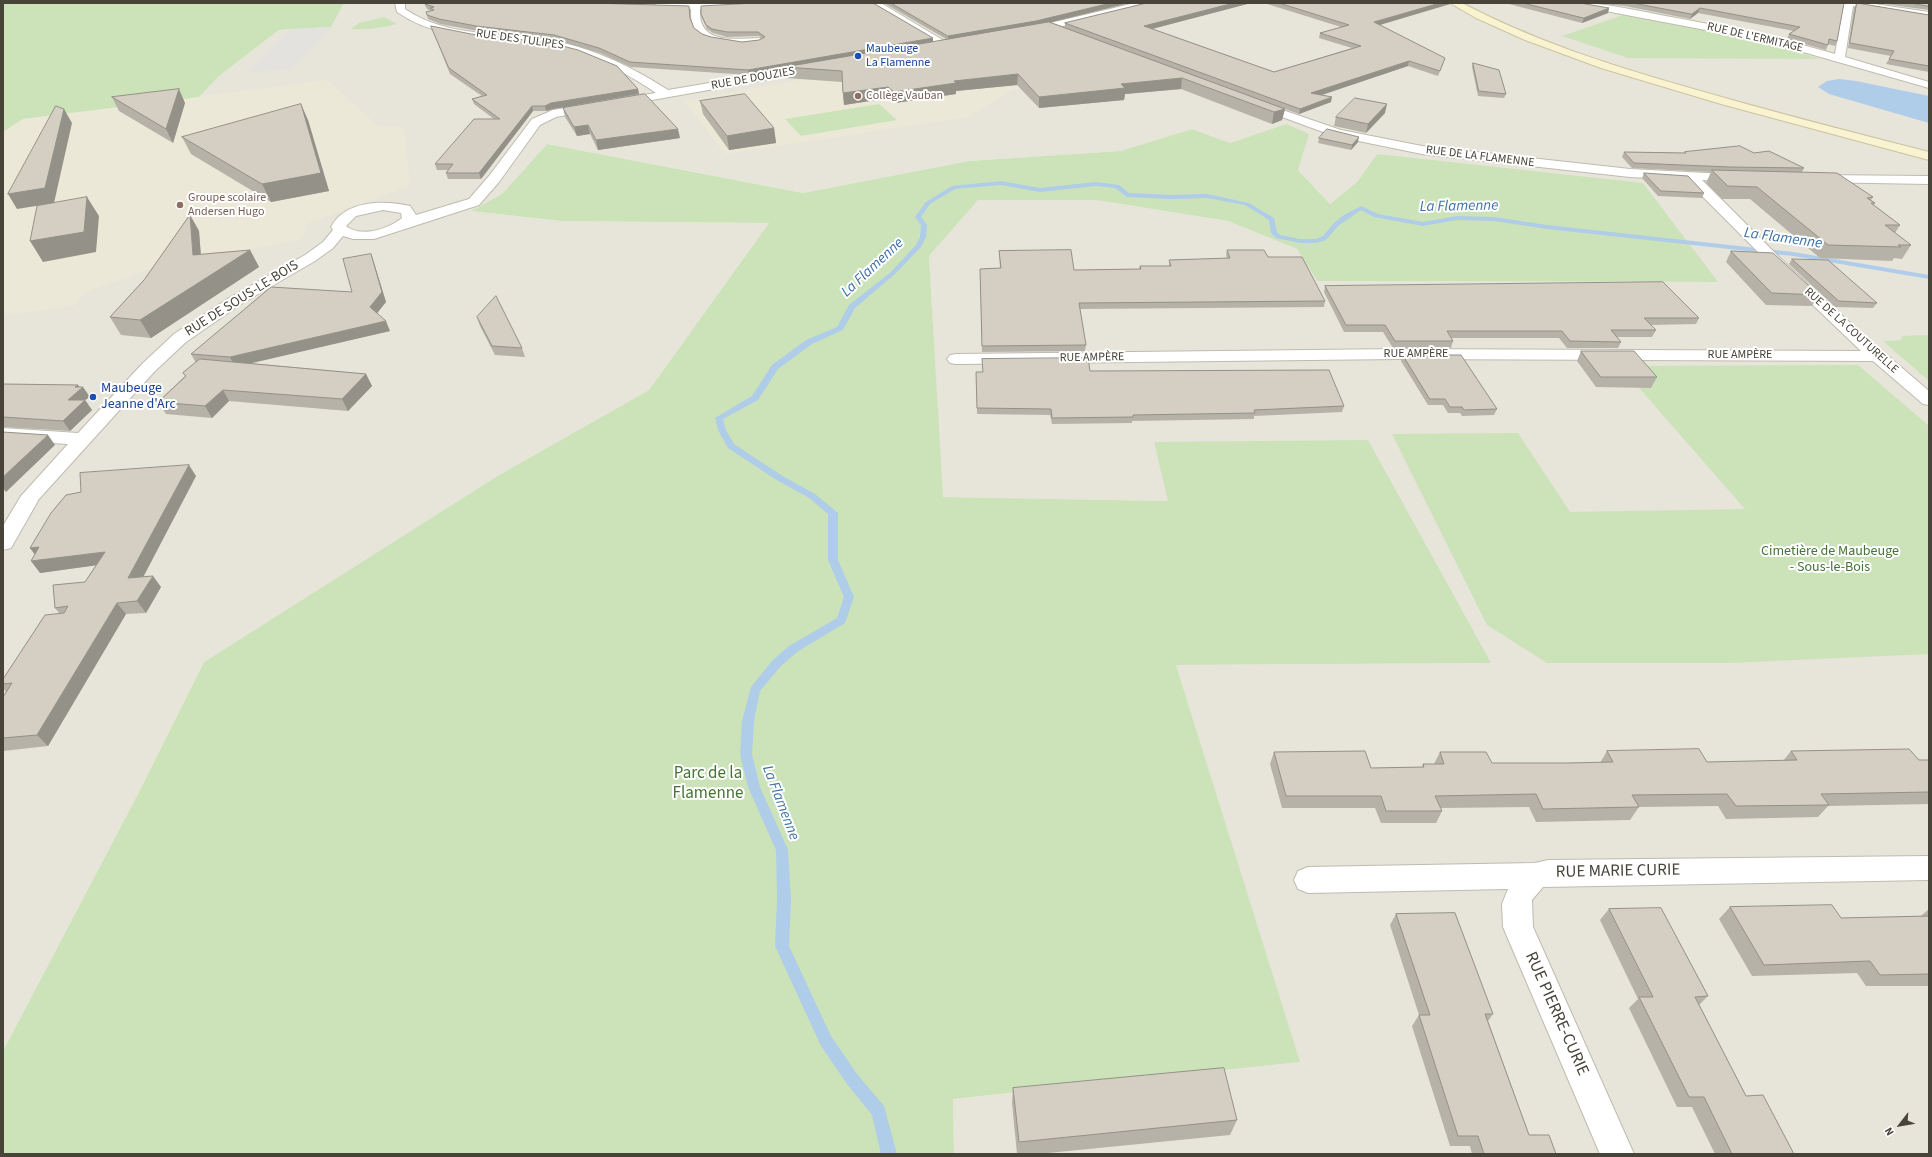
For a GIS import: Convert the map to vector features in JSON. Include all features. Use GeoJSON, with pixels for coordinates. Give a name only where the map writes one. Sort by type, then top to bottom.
{"type":"FeatureCollection","features":[{"type":"Feature","properties":{"kind":"main road"},"geometry":{"type":"LineString","coordinates":[[1455,3],[1514,33],[1550,48],[1604,66],[1694,93],[1929,156]]}},
{"type":"Feature","properties":{"kind":"street","name":"RUE DES TULIPES"},"geometry":{"type":"LineString","coordinates":[[400,3],[400,10],[408,18],[430,26],[456,32],[555,43],[591,54],[655,86],[666,94]]}},
{"type":"Feature","properties":{"kind":"street"},"geometry":{"type":"LineString","coordinates":[[648,6],[695,6],[755,3]]}},
{"type":"Feature","properties":{"kind":"street"},"geometry":{"type":"LineString","coordinates":[[874,3],[946,45]]}},
{"type":"Feature","properties":{"kind":"street"},"geometry":{"type":"LineString","coordinates":[[1022,32],[1050,27],[1148,3]]}},
{"type":"Feature","properties":{"kind":"street","name":"RUE DE L'ERMITAGE"},"geometry":{"type":"LineString","coordinates":[[1579,3],[1644,14],[1791,45],[1895,77],[1929,85]]}},
{"type":"Feature","properties":{"kind":"street"},"geometry":{"type":"LineString","coordinates":[[1836,58],[1840,56],[1849,3],[1929,15]]}},
{"type":"Feature","properties":{"kind":"street"},"geometry":{"type":"LineString","coordinates":[[695,6],[697,24],[708,36],[722,41],[759,41]]}},
{"type":"Feature","properties":{"kind":"street"},"geometry":{"type":"LineString","coordinates":[[1644,14],[1658,6]]}},
{"type":"Feature","properties":{"kind":"street"},"geometry":{"type":"LineString","coordinates":[[1050,27],[1067,33]]}},
{"type":"Feature","properties":{"kind":"street"},"geometry":{"type":"LineString","coordinates":[[932,48],[959,43]]}},
{"type":"Feature","properties":{"kind":"street","name":"RUE DE DOUZIES"},"geometry":{"type":"LineString","coordinates":[[405,216],[474,202],[481,196],[536,122],[553,114],[825,66]]}},
{"type":"Feature","properties":{"kind":"street","name":"RUE DE LA FLAMENNE"},"geometry":{"type":"LineString","coordinates":[[1245,100],[1338,133],[1422,150],[1630,174],[1749,178]]}},
{"type":"Feature","properties":{"kind":"street","name":"RUE DE LA COUTURELLE"},"geometry":{"type":"LineString","coordinates":[[1690,176],[1776,262],[1876,356],[1929,400]]}},
{"type":"Feature","properties":{"kind":"street"},"geometry":{"type":"LineString","coordinates":[[1808,179],[1929,180]]}},
{"type":"Feature","properties":{"kind":"street","name":"RUE DE SOUS-LE-BOIS"},"geometry":{"type":"LineString","coordinates":[[3,543],[31,496],[148,368],[180,338],[235,301],[310,258],[328,245],[341,230],[338,227],[343,218],[360,210],[383,206],[405,216],[388,231],[310,258]]}},
{"type":"Feature","properties":{"kind":"street"},"geometry":{"type":"LineString","coordinates":[[341,230],[348,234],[356,235],[377,234]]}},
{"type":"Feature","properties":{"kind":"street","name":"RUE AMPÈRE"},"geometry":{"type":"LineString","coordinates":[[956,359],[1399,354],[1876,356]]}},
{"type":"Feature","properties":{"kind":"street"},"geometry":{"type":"LineString","coordinates":[[3,434],[82,439]]}},
{"type":"Feature","properties":{"kind":"street","name":"RUE MARIE CURIE"},"geometry":{"type":"LineString","coordinates":[[1308,880],[1535,876],[1548,873],[1929,868]]}},
{"type":"Feature","properties":{"kind":"street","name":"RUE PIERRE-CURIE"},"geometry":{"type":"LineString","coordinates":[[1535,876],[1520,891],[1516,906],[1518,927],[1617,1154]]}},
{"type":"Feature","properties":{"kind":"shaded area"},"geometry":{"type":"Polygon","coordinates":[[[344,3],[1929,3],[1929,1154],[954,1154],[953,1099],[1299,1062],[1176,665],[1490,663],[1154,442],[1169,501],[942,497],[929,256],[977,200],[1096,200],[1228,221],[1297,249],[1317,281],[1718,282],[1377,154],[1357,182],[1330,204],[1298,170],[1286,124],[1230,143],[1192,129],[1120,151],[969,161],[803,193],[547,144],[502,194],[471,211],[561,221],[769,223],[649,390],[499,475],[204,662],[139,792],[3,1051],[3,132],[199,97],[219,76],[279,30],[330,27],[344,3]]]}},
{"type":"Feature","properties":{"kind":"shaded area"},"geometry":{"type":"Polygon","coordinates":[[[331,27],[292,69],[247,72],[291,29],[331,27]]]}},
{"type":"Feature","properties":{"kind":"shaded area","name":"Collège Vauban"},"geometry":{"type":"Polygon","coordinates":[[[827,75],[1106,80],[1012,90],[968,117],[725,154],[684,101],[827,75]]]}},
{"type":"Feature","properties":{"kind":"shaded area","name":"Groupe scolaire Andersen Hugo"},"geometry":{"type":"Polygon","coordinates":[[[328,80],[378,126],[404,127],[410,186],[306,224],[303,239],[162,265],[85,292],[74,306],[3,315],[3,132],[23,119],[328,80]]]}},
{"type":"Feature","properties":{"kind":"green space"},"geometry":{"type":"Polygon","coordinates":[[[3,3],[344,3],[331,27],[279,30],[219,76],[199,97],[23,119],[3,132],[3,3]]]}},
{"type":"Feature","properties":{"kind":"green space"},"geometry":{"type":"Polygon","coordinates":[[[1623,15],[1747,39],[1820,59],[1628,58],[1562,36],[1623,15]]]}},
{"type":"Feature","properties":{"kind":"green space"},"geometry":{"type":"Polygon","coordinates":[[[384,17],[397,24],[385,27],[351,29],[359,23],[384,17]]]}},
{"type":"Feature","properties":{"kind":"green space"},"geometry":{"type":"Polygon","coordinates":[[[879,104],[897,120],[801,136],[785,119],[879,104]]]}},
{"type":"Feature","properties":{"kind":"green space","name":"Parc de la Flamenne"},"geometry":{"type":"Polygon","coordinates":[[[1286,124],[1309,134],[1298,170],[1330,204],[1357,182],[1377,154],[1643,183],[1718,282],[1317,281],[1297,249],[1228,221],[1096,200],[978,200],[929,256],[943,497],[1168,501],[1154,442],[1368,440],[1491,663],[1176,665],[1300,1062],[953,1099],[954,1154],[3,1154],[3,1051],[139,792],[204,662],[499,475],[649,390],[769,223],[561,221],[471,211],[502,194],[547,144],[803,193],[969,161],[1120,151],[1192,129],[1230,143],[1286,124]]]}},
{"type":"Feature","properties":{"kind":"green space"},"geometry":{"type":"Polygon","coordinates":[[[1929,335],[1929,381],[1883,341],[1902,340],[1900,338],[1903,338],[1901,336],[1929,335]]]}},
{"type":"Feature","properties":{"kind":"green space","name":"Cimetière de Maubeuge - Sous-le-Bois"},"geometry":{"type":"Polygon","coordinates":[[[1858,365],[1929,426],[1929,654],[1728,663],[1547,663],[1487,625],[1392,434],[1518,433],[1570,512],[1745,509],[1620,366],[1858,365]]]}},
{"type":"Feature","properties":{"kind":"water"},"geometry":{"type":"Polygon","coordinates":[[[1839,79],[1929,96],[1929,123],[1829,94],[1818,87],[1827,81],[1839,79]]]}},
{"type":"Feature","properties":{"kind":"building"},"geometry":{"type":"Polygon","coordinates":[[[591,3],[689,6],[690,18],[694,28],[702,34],[742,42],[759,40],[765,37],[758,32],[727,32],[712,29],[706,25],[701,14],[701,6],[755,3],[873,3],[933,38],[748,70],[630,62],[599,48],[554,35],[476,26],[439,19],[427,15],[426,12],[434,10],[430,8],[434,7],[425,4],[591,3]]]}},
{"type":"Feature","properties":{"kind":"building"},"geometry":{"type":"Polygon","coordinates":[[[891,3],[1111,3],[1036,21],[948,36],[891,3]]]}},
{"type":"Feature","properties":{"kind":"building"},"geometry":{"type":"Polygon","coordinates":[[[1147,3],[1234,3],[1144,26],[1274,72],[1361,46],[1320,33],[1349,25],[1279,3],[1440,3],[1374,22],[1445,58],[1440,71],[1409,61],[1311,93],[1332,97],[1300,109],[1065,23],[1147,3]]]}},
{"type":"Feature","properties":{"kind":"building"},"geometry":{"type":"Polygon","coordinates":[[[1523,3],[1580,3],[1609,8],[1584,18],[1523,3]]]}},
{"type":"Feature","properties":{"kind":"building"},"geometry":{"type":"Polygon","coordinates":[[[1633,3],[1844,3],[1837,41],[1829,39],[1828,45],[1789,34],[1800,27],[1700,8],[1692,14],[1633,3]]]}},
{"type":"Feature","properties":{"kind":"building"},"geometry":{"type":"Polygon","coordinates":[[[1857,3],[1929,15],[1929,66],[1889,59],[1894,51],[1850,43],[1857,3]]]}},
{"type":"Feature","properties":{"kind":"building"},"geometry":{"type":"Polygon","coordinates":[[[1911,3],[1929,3],[1929,6],[1911,3]]]}},
{"type":"Feature","properties":{"kind":"building"},"geometry":{"type":"Polygon","coordinates":[[[1049,22],[1285,109],[1274,112],[1182,78],[1121,84],[1125,88],[1039,97],[1018,74],[954,81],[956,83],[894,92],[888,87],[843,93],[842,71],[785,67],[1049,22]]]}},
{"type":"Feature","properties":{"kind":"building"},"geometry":{"type":"Polygon","coordinates":[[[431,26],[471,34],[551,43],[578,50],[617,66],[638,89],[551,103],[545,106],[532,106],[479,173],[446,173],[453,164],[435,164],[474,119],[500,119],[472,99],[487,95],[449,68],[431,26]]]}},
{"type":"Feature","properties":{"kind":"building"},"geometry":{"type":"Polygon","coordinates":[[[1473,63],[1499,70],[1506,94],[1479,91],[1473,63]]]}},
{"type":"Feature","properties":{"kind":"building"},"geometry":{"type":"Polygon","coordinates":[[[179,89],[166,129],[112,97],[179,89]]]}},
{"type":"Feature","properties":{"kind":"building"},"geometry":{"type":"Polygon","coordinates":[[[645,94],[678,129],[596,140],[588,125],[574,127],[563,108],[645,94]]]}},
{"type":"Feature","properties":{"kind":"building"},"geometry":{"type":"Polygon","coordinates":[[[745,94],[774,128],[727,136],[700,101],[745,94]]]}},
{"type":"Feature","properties":{"kind":"building"},"geometry":{"type":"Polygon","coordinates":[[[1355,98],[1387,104],[1368,124],[1336,117],[1355,98]]]}},
{"type":"Feature","properties":{"kind":"building"},"geometry":{"type":"Polygon","coordinates":[[[301,104],[321,173],[262,184],[182,137],[301,104]]]}},
{"type":"Feature","properties":{"kind":"building"},"geometry":{"type":"Polygon","coordinates":[[[56,106],[64,109],[45,188],[8,194],[56,106]]]}},
{"type":"Feature","properties":{"kind":"building"},"geometry":{"type":"Polygon","coordinates":[[[1327,129],[1359,137],[1352,145],[1319,138],[1327,129]]]}},
{"type":"Feature","properties":{"kind":"building"},"geometry":{"type":"Polygon","coordinates":[[[1740,146],[1754,153],[1769,151],[1804,168],[1634,163],[1624,152],[1686,153],[1685,152],[1740,146]]]}},
{"type":"Feature","properties":{"kind":"building"},"geometry":{"type":"Polygon","coordinates":[[[1712,170],[1837,173],[1873,197],[1867,198],[1875,203],[1871,203],[1900,225],[1885,225],[1911,245],[1898,245],[1901,247],[1828,245],[1757,187],[1728,186],[1712,170]]]}},
{"type":"Feature","properties":{"kind":"building"},"geometry":{"type":"Polygon","coordinates":[[[1644,173],[1688,176],[1704,193],[1661,191],[1644,173]]]}},
{"type":"Feature","properties":{"kind":"building"},"geometry":{"type":"Polygon","coordinates":[[[87,197],[84,232],[30,241],[37,206],[87,197]]]}},
{"type":"Feature","properties":{"kind":"building"},"geometry":{"type":"Polygon","coordinates":[[[190,215],[193,255],[250,250],[140,320],[110,317],[144,280],[190,215]]]}},
{"type":"Feature","properties":{"kind":"building"},"geometry":{"type":"Polygon","coordinates":[[[1071,250],[1074,270],[1141,269],[1140,266],[1171,266],[1169,260],[1230,258],[1227,250],[1264,250],[1268,257],[1302,257],[1325,301],[1079,303],[1086,345],[982,346],[980,269],[1001,268],[999,251],[1071,250]]]}},
{"type":"Feature","properties":{"kind":"building"},"geometry":{"type":"Polygon","coordinates":[[[1731,251],[1773,253],[1819,295],[1772,293],[1731,251]]]}},
{"type":"Feature","properties":{"kind":"building"},"geometry":{"type":"Polygon","coordinates":[[[371,254],[382,292],[370,307],[386,321],[230,357],[191,354],[271,287],[352,292],[343,259],[371,254]]]}},
{"type":"Feature","properties":{"kind":"building"},"geometry":{"type":"Polygon","coordinates":[[[1792,259],[1828,260],[1877,303],[1839,301],[1792,259]]]}},
{"type":"Feature","properties":{"kind":"building"},"geometry":{"type":"Polygon","coordinates":[[[1663,282],[1699,318],[1644,318],[1656,330],[1611,330],[1621,342],[1570,341],[1562,331],[1447,331],[1453,341],[1395,341],[1385,325],[1346,325],[1325,286],[1663,282]]]}},
{"type":"Feature","properties":{"kind":"building"},"geometry":{"type":"Polygon","coordinates":[[[496,296],[522,348],[492,346],[477,317],[496,296]]]}},
{"type":"Feature","properties":{"kind":"building"},"geometry":{"type":"Polygon","coordinates":[[[1581,351],[1634,351],[1657,377],[1601,377],[1581,351]]]}},
{"type":"Feature","properties":{"kind":"building"},"geometry":{"type":"Polygon","coordinates":[[[1403,355],[1461,355],[1497,409],[1464,410],[1462,407],[1450,407],[1445,399],[1430,399],[1403,355]]]}},
{"type":"Feature","properties":{"kind":"building"},"geometry":{"type":"Polygon","coordinates":[[[1088,358],[1090,371],[1329,370],[1344,406],[1254,410],[1255,413],[1052,418],[1051,409],[977,408],[976,372],[983,372],[982,359],[1088,358]]]}},
{"type":"Feature","properties":{"kind":"building"},"geometry":{"type":"Polygon","coordinates":[[[200,359],[366,374],[342,399],[223,390],[205,406],[158,402],[186,376],[183,373],[200,359]]]}},
{"type":"Feature","properties":{"kind":"building"},"geometry":{"type":"Polygon","coordinates":[[[3,384],[78,385],[75,387],[83,387],[68,400],[85,400],[63,421],[3,417],[3,384]]]}},
{"type":"Feature","properties":{"kind":"building"},"geometry":{"type":"Polygon","coordinates":[[[3,432],[48,435],[3,477],[3,432]]]}},
{"type":"Feature","properties":{"kind":"building"},"geometry":{"type":"Polygon","coordinates":[[[189,465],[128,578],[153,576],[137,601],[117,603],[37,735],[3,738],[3,697],[12,683],[3,684],[3,679],[45,615],[64,613],[68,606],[55,608],[53,585],[85,582],[105,552],[31,561],[39,547],[30,548],[51,513],[66,495],[81,492],[80,473],[189,465]]]}},
{"type":"Feature","properties":{"kind":"building"},"geometry":{"type":"Polygon","coordinates":[[[1699,749],[1707,762],[1797,760],[1791,751],[1909,749],[1919,760],[1929,760],[1929,792],[1821,794],[1829,805],[1736,806],[1727,794],[1632,795],[1639,807],[1543,809],[1536,794],[1435,796],[1442,811],[1386,811],[1381,796],[1286,796],[1274,752],[1365,751],[1371,768],[1424,767],[1423,764],[1444,764],[1440,752],[1486,752],[1492,763],[1567,763],[1613,762],[1607,751],[1699,749]]]}},
{"type":"Feature","properties":{"kind":"building"},"geometry":{"type":"Polygon","coordinates":[[[1832,905],[1841,918],[1929,916],[1929,974],[1880,975],[1870,961],[1764,965],[1730,907],[1832,905]]]}},
{"type":"Feature","properties":{"kind":"building"},"geometry":{"type":"Polygon","coordinates":[[[1661,908],[1708,996],[1695,997],[1746,1096],[1763,1095],[1794,1154],[1732,1154],[1704,1097],[1689,1097],[1639,997],[1653,997],[1609,909],[1661,908]]]}},
{"type":"Feature","properties":{"kind":"building"},"geometry":{"type":"Polygon","coordinates":[[[1455,913],[1493,1014],[1485,1014],[1529,1135],[1549,1135],[1556,1154],[1484,1154],[1478,1136],[1458,1136],[1419,1015],[1430,1015],[1396,914],[1455,913]]]}},
{"type":"Feature","properties":{"kind":"building"},"geometry":{"type":"Polygon","coordinates":[[[1224,1068],[1237,1120],[1019,1142],[1013,1088],[1224,1068]]]}},
{"type":"Feature","properties":{"kind":"waterway","name":"La Flamenne"},"geometry":{"type":"LineString","coordinates":[[889,1154],[879,1111],[852,1079],[826,1041],[782,946],[784,900],[782,850],[754,787],[746,754],[748,721],[755,690],[776,664],[793,649],[841,620],[849,597],[833,560],[833,513],[812,496],[778,477],[731,446],[722,430],[719,418],[755,398],[775,367],[809,342],[840,328],[852,307],[893,273],[919,246],[923,237],[924,225],[918,217],[928,203],[954,187],[1001,183],[1040,190],[1096,184],[1117,186],[1127,195],[1172,197],[1207,196],[1247,204],[1272,219],[1274,233],[1278,237],[1300,241],[1311,242],[1323,239],[1336,225],[1352,212],[1361,208],[1376,216],[1423,224],[1457,218],[1494,219],[1547,227],[1793,254],[1904,274],[1929,277]]}},
{"type":"Feature","properties":{"kind":"place","name":"Maubeuge La Flamenne"},"geometry":{"type":"Point","coordinates":[858,56]}},
{"type":"Feature","properties":{"kind":"place","name":"Collège Vauban"},"geometry":{"type":"Point","coordinates":[858,96]}},
{"type":"Feature","properties":{"kind":"place","name":"Groupe scolaire Andersen Hugo"},"geometry":{"type":"Point","coordinates":[180,205]}},
{"type":"Feature","properties":{"kind":"place","name":"Maubeuge Jeanne d'Arc"},"geometry":{"type":"Point","coordinates":[93,397]}}]}
